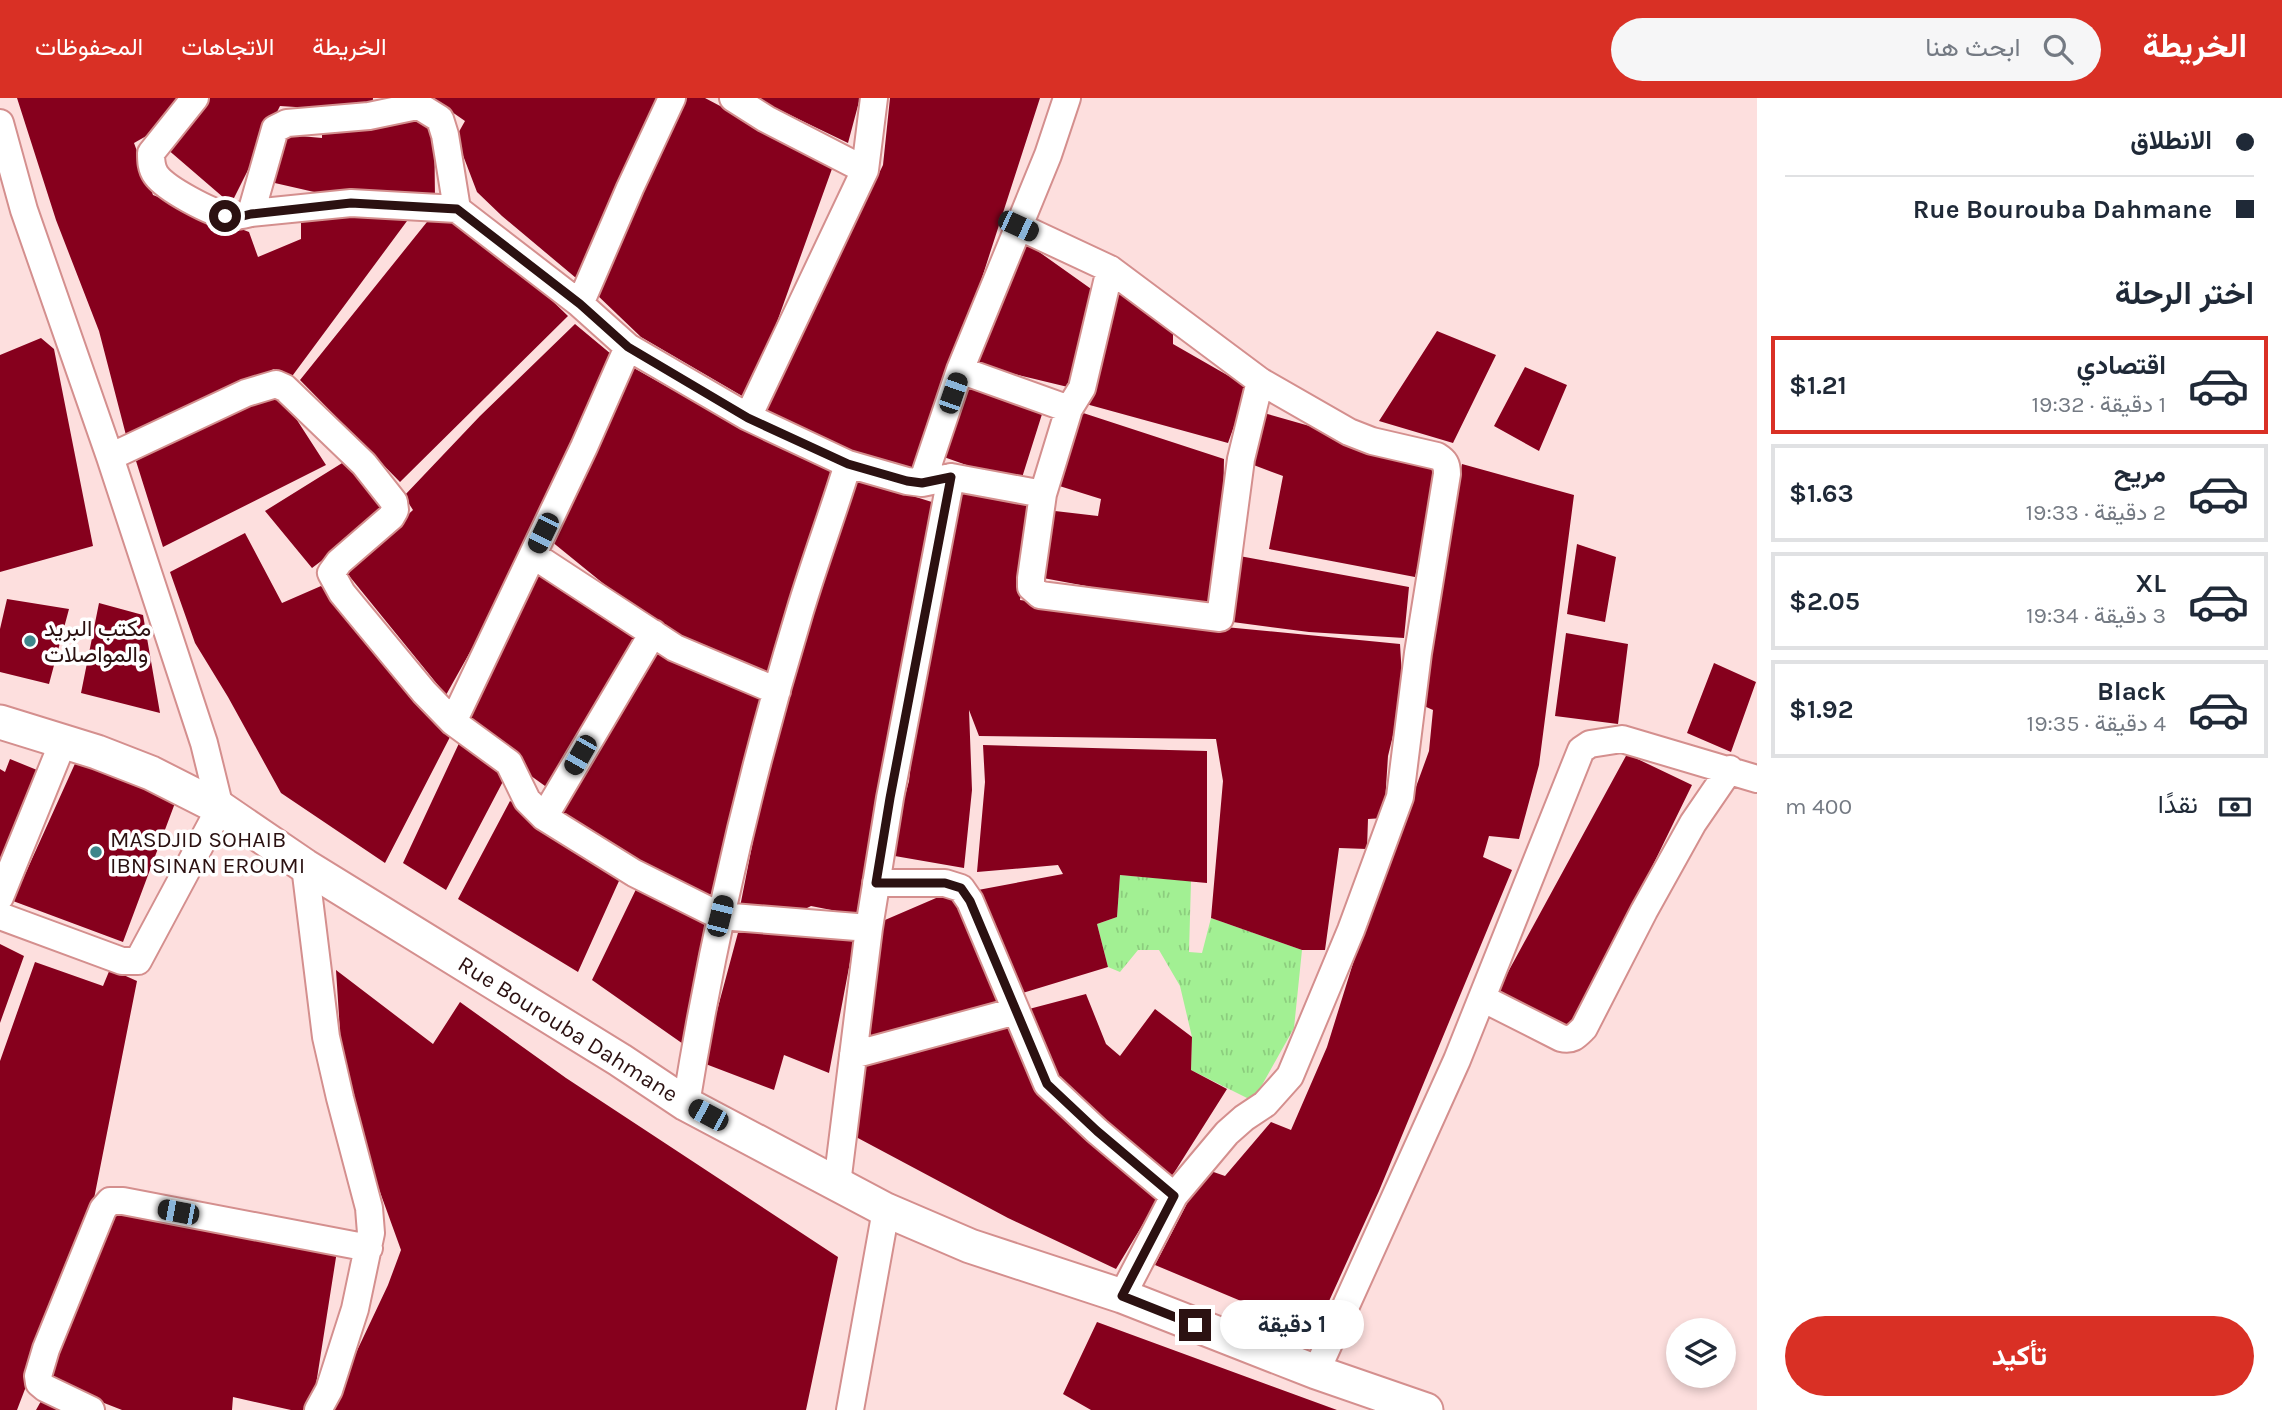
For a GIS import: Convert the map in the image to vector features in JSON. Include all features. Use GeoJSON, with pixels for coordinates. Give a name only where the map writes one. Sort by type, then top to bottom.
{"type":"FeatureCollection","features":[{"type":"Feature","properties":{"kind":"street"},"geometry":{"type":"LineString","coordinates":[[195,98],[151,153],[151,163],[156,175],[174,190],[214,211],[225,216],[239,217],[351,203],[457,209],[580,304],[628,347],[748,418],[848,464],[907,481],[922,483],[951,477],[1043,494]]}},
{"type":"Feature","properties":{"kind":"street"},"geometry":{"type":"LineString","coordinates":[[580,304],[672,98]]}},
{"type":"Feature","properties":{"kind":"street"},"geometry":{"type":"LineString","coordinates":[[733,98],[766,119],[865,170]]}},
{"type":"Feature","properties":{"kind":"street"},"geometry":{"type":"LineString","coordinates":[[748,418],[865,170],[874,98]]}},
{"type":"Feature","properties":{"kind":"street"},"geometry":{"type":"LineString","coordinates":[[922,483],[960,370],[1048,155],[1067,98]]}},
{"type":"Feature","properties":{"kind":"street"},"geometry":{"type":"LineString","coordinates":[[251,214],[275,129],[287,123],[369,117],[412,102],[440,119],[457,209]]}},
{"type":"Feature","properties":{"kind":"street"},"geometry":{"type":"LineString","coordinates":[[0,123],[12,209],[110,457],[204,743],[220,808],[138,961],[122,961],[0,916]]}},
{"type":"Feature","properties":{"kind":"street"},"geometry":{"type":"LineString","coordinates":[[1018,226],[1110,269],[1260,381],[1349,432],[1437,456],[1445,461],[1447,474],[1420,641],[1399,797],[1351,930],[1290,1076],[1265,1104],[1227,1133],[1174,1196],[1122,1296]]}},
{"type":"Feature","properties":{"kind":"street"},"geometry":{"type":"LineString","coordinates":[[1110,269],[1082,387],[1069,410],[1043,494],[1031,578],[1031,587],[1040,595],[1220,618],[1241,459],[1260,381]]}},
{"type":"Feature","properties":{"kind":"street"},"geometry":{"type":"LineString","coordinates":[[453,722],[584,447],[628,347]]}},
{"type":"Feature","properties":{"kind":"street"},"geometry":{"type":"LineString","coordinates":[[960,370],[1069,410]]}},
{"type":"Feature","properties":{"kind":"street"},"geometry":{"type":"LineString","coordinates":[[110,457],[246,393],[276,384],[285,387],[364,464],[394,502],[395,510],[391,517],[339,562],[331,573],[342,593],[424,692],[453,722],[509,763],[527,800],[544,817],[634,873],[720,916],[869,929]]}},
{"type":"Feature","properties":{"kind":"street"},"geometry":{"type":"LineString","coordinates":[[686,1104],[720,916],[800,608],[848,464]]}},
{"type":"Feature","properties":{"kind":"street"},"geometry":{"type":"LineString","coordinates":[[837,1184],[876,883],[951,477]]}},
{"type":"Feature","properties":{"kind":"street"},"geometry":{"type":"LineString","coordinates":[[533,555],[675,648],[777,691]]}},
{"type":"Feature","properties":{"kind":"street"},"geometry":{"type":"LineString","coordinates":[[544,817],[653,633]]}},
{"type":"Feature","properties":{"kind":"street","name":"Rue Bourouba Dahmane"},"geometry":{"type":"LineString","coordinates":[[0,722],[97,752],[151,773],[220,808],[305,866],[620,1060],[686,1104],[886,1210],[970,1246],[1122,1296],[1413,1407]]}},
{"type":"Feature","properties":{"kind":"street"},"geometry":{"type":"LineString","coordinates":[[1317,1372],[1457,1060],[1581,750],[1590,744],[1622,739],[1757,779]]}},
{"type":"Feature","properties":{"kind":"street"},"geometry":{"type":"LineString","coordinates":[[0,897],[63,742]]}},
{"type":"Feature","properties":{"kind":"street"},"geometry":{"type":"LineString","coordinates":[[1482,998],[1561,1038],[1568,1040],[1576,1036],[1584,1028],[1693,823],[1730,769]]}},
{"type":"Feature","properties":{"kind":"street"},"geometry":{"type":"LineString","coordinates":[[305,866],[326,1037],[369,1208],[371,1233],[355,1309],[329,1390],[318,1410]]}},
{"type":"Feature","properties":{"kind":"street"},"geometry":{"type":"LineString","coordinates":[[876,883],[945,883],[961,888],[970,901],[1047,1084],[1097,1131],[1174,1196]]}},
{"type":"Feature","properties":{"kind":"street"},"geometry":{"type":"LineString","coordinates":[[853,1055],[1016,1012]]}},
{"type":"Feature","properties":{"kind":"street"},"geometry":{"type":"LineString","coordinates":[[91,1410],[45,1388],[39,1383],[38,1376],[46,1349],[92,1235],[103,1209],[110,1201],[123,1201],[369,1248]]}},
{"type":"Feature","properties":{"kind":"street"},"geometry":{"type":"LineString","coordinates":[[850,1410],[886,1210]]}},
{"type":"Feature","properties":{"kind":"green space"},"geometry":{"type":"Polygon","coordinates":[[[1120,875],[1191,881],[1189,952],[1202,953],[1211,918],[1302,950],[1294,1028],[1253,1101],[1191,1070],[1192,1037],[1180,986],[1159,950],[1138,950],[1120,972],[1108,967],[1097,924],[1117,917],[1120,875]]]}},
{"type":"Feature","properties":{"kind":"building"},"geometry":{"type":"Polygon","coordinates":[[[17,98],[181,98],[155,131],[134,143],[153,195],[249,232],[258,257],[301,239],[301,223],[354,204],[407,221],[290,379],[274,369],[127,439],[99,331],[56,220],[17,98]]]}},
{"type":"Feature","properties":{"kind":"building"},"geometry":{"type":"Polygon","coordinates":[[[206,98],[373,98],[372,112],[280,106],[231,204],[166,148],[206,98]]]}},
{"type":"Feature","properties":{"kind":"building"},"geometry":{"type":"Polygon","coordinates":[[[432,98],[661,98],[576,278],[477,192],[456,137],[465,121],[432,98]]]}},
{"type":"Feature","properties":{"kind":"building"},"geometry":{"type":"Polygon","coordinates":[[[683,98],[705,98],[833,166],[749,400],[641,337],[595,293],[683,98]]]}},
{"type":"Feature","properties":{"kind":"building"},"geometry":{"type":"Polygon","coordinates":[[[755,98],[860,98],[848,143],[755,98]]]}},
{"type":"Feature","properties":{"kind":"building"},"geometry":{"type":"Polygon","coordinates":[[[890,98],[1040,98],[919,473],[836,452],[766,411],[883,165],[890,98]]]}},
{"type":"Feature","properties":{"kind":"building"},"geometry":{"type":"Polygon","coordinates":[[[434,119],[435,199],[323,194],[266,181],[278,134],[322,138],[322,127],[434,119]]]}},
{"type":"Feature","properties":{"kind":"building"},"geometry":{"type":"Polygon","coordinates":[[[435,212],[512,262],[568,316],[400,482],[300,380],[435,212]]]}},
{"type":"Feature","properties":{"kind":"building"},"geometry":{"type":"Polygon","coordinates":[[[1018,237],[1094,291],[1072,388],[977,365],[1018,237]]]}},
{"type":"Feature","properties":{"kind":"building"},"geometry":{"type":"Polygon","coordinates":[[[1119,289],[1173,330],[1173,344],[1248,387],[1228,443],[1086,404],[1119,289]]]}},
{"type":"Feature","properties":{"kind":"building"},"geometry":{"type":"Polygon","coordinates":[[[575,324],[611,354],[527,550],[446,695],[346,572],[413,510],[404,496],[480,416],[575,324]]]}},
{"type":"Feature","properties":{"kind":"building"},"geometry":{"type":"Polygon","coordinates":[[[1437,331],[1496,355],[1453,443],[1379,421],[1437,331]]]}},
{"type":"Feature","properties":{"kind":"building"},"geometry":{"type":"Polygon","coordinates":[[[41,338],[54,349],[93,546],[0,572],[0,355],[41,338]]]}},
{"type":"Feature","properties":{"kind":"building"},"geometry":{"type":"Polygon","coordinates":[[[632,367],[748,432],[839,469],[769,672],[697,647],[626,602],[551,541],[632,367]]]}},
{"type":"Feature","properties":{"kind":"building"},"geometry":{"type":"Polygon","coordinates":[[[1525,367],[1567,385],[1539,451],[1494,426],[1525,367]]]}},
{"type":"Feature","properties":{"kind":"building"},"geometry":{"type":"Polygon","coordinates":[[[970,381],[1043,411],[1020,484],[941,456],[970,381]]]}},
{"type":"Feature","properties":{"kind":"building"},"geometry":{"type":"Polygon","coordinates":[[[275,386],[326,465],[163,547],[136,461],[275,386]]]}},
{"type":"Feature","properties":{"kind":"building"},"geometry":{"type":"Polygon","coordinates":[[[1074,410],[1224,459],[1221,611],[1043,578],[1055,511],[1098,516],[1101,499],[1053,484],[1074,410]]]}},
{"type":"Feature","properties":{"kind":"building"},"geometry":{"type":"Polygon","coordinates":[[[1264,413],[1443,464],[1415,577],[1269,549],[1283,476],[1251,464],[1264,413]]]}},
{"type":"Feature","properties":{"kind":"building"},"geometry":{"type":"Polygon","coordinates":[[[347,460],[389,510],[312,568],[265,511],[347,460]]]}},
{"type":"Feature","properties":{"kind":"building"},"geometry":{"type":"Polygon","coordinates":[[[1462,464],[1574,495],[1539,765],[1519,839],[1489,836],[1483,857],[1512,870],[1379,1191],[1315,1332],[1155,1265],[1205,1169],[1225,1176],[1271,1122],[1291,1130],[1327,1047],[1359,944],[1429,751],[1433,710],[1424,706],[1431,633],[1462,464]]]}},
{"type":"Feature","properties":{"kind":"building"},"geometry":{"type":"Polygon","coordinates":[[[849,476],[935,503],[862,916],[811,906],[799,912],[740,907],[773,739],[849,476]]]}},
{"type":"Feature","properties":{"kind":"building"},"geometry":{"type":"Polygon","coordinates":[[[964,482],[1036,502],[1020,600],[1225,627],[1400,644],[1403,694],[1388,756],[1384,818],[1368,819],[1367,849],[1339,848],[1325,950],[1302,950],[1211,918],[1223,781],[1216,739],[979,736],[969,710],[972,790],[964,868],[889,855],[909,781],[919,689],[964,482]]]}},
{"type":"Feature","properties":{"kind":"building"},"geometry":{"type":"Polygon","coordinates":[[[245,533],[282,603],[321,586],[356,621],[399,683],[450,737],[385,863],[281,793],[195,643],[170,572],[245,533]]]}},
{"type":"Feature","properties":{"kind":"building"},"geometry":{"type":"Polygon","coordinates":[[[1577,544],[1616,557],[1605,622],[1567,614],[1577,544]]]}},
{"type":"Feature","properties":{"kind":"building"},"geometry":{"type":"Polygon","coordinates":[[[1234,555],[1409,587],[1404,638],[1309,632],[1225,621],[1234,555]]]}},
{"type":"Feature","properties":{"kind":"building"},"geometry":{"type":"Polygon","coordinates":[[[535,569],[642,635],[552,791],[463,727],[535,569]]]}},
{"type":"Feature","properties":{"kind":"building"},"geometry":{"type":"Polygon","coordinates":[[[7,599],[69,609],[49,684],[0,672],[0,629],[7,599]]]}},
{"type":"Feature","properties":{"kind":"building"},"geometry":{"type":"Polygon","coordinates":[[[99,603],[143,615],[160,713],[81,693],[99,603]]]}},
{"type":"Feature","properties":{"kind":"building"},"geometry":{"type":"Polygon","coordinates":[[[1566,633],[1628,644],[1618,724],[1555,716],[1566,633]]]}},
{"type":"Feature","properties":{"kind":"building"},"geometry":{"type":"Polygon","coordinates":[[[656,649],[773,693],[718,911],[551,812],[656,649]]]}},
{"type":"Feature","properties":{"kind":"building"},"geometry":{"type":"Polygon","coordinates":[[[1714,663],[1756,682],[1731,752],[1687,733],[1714,663]]]}},
{"type":"Feature","properties":{"kind":"building"},"geometry":{"type":"Polygon","coordinates":[[[461,739],[509,770],[446,890],[403,863],[461,739]]]}},
{"type":"Feature","properties":{"kind":"building"},"geometry":{"type":"Polygon","coordinates":[[[983,745],[1207,751],[1207,883],[1120,875],[1117,917],[1097,924],[1108,967],[1016,995],[978,890],[1063,874],[1058,865],[977,872],[985,782],[983,745]]]}},
{"type":"Feature","properties":{"kind":"building"},"geometry":{"type":"Polygon","coordinates":[[[1627,754],[1692,785],[1571,1033],[1496,994],[1627,754]]]}},
{"type":"Feature","properties":{"kind":"building","name":"MASDJID SOHAIB IBN SINAN EROUMI"},"geometry":{"type":"Polygon","coordinates":[[[78,757],[175,803],[123,942],[13,901],[78,757]]]}},
{"type":"Feature","properties":{"kind":"building"},"geometry":{"type":"Polygon","coordinates":[[[10,759],[37,770],[0,863],[0,769],[5,772],[10,759]]]}},
{"type":"Feature","properties":{"kind":"building"},"geometry":{"type":"Polygon","coordinates":[[[510,801],[623,872],[578,972],[458,899],[510,801]]]}},
{"type":"Feature","properties":{"kind":"building"},"geometry":{"type":"Polygon","coordinates":[[[641,879],[713,920],[686,1046],[592,980],[641,879]]]}},
{"type":"Feature","properties":{"kind":"building"},"geometry":{"type":"Polygon","coordinates":[[[957,889],[1002,1002],[870,1038],[878,923],[957,889]]]}},
{"type":"Feature","properties":{"kind":"building"},"geometry":{"type":"Polygon","coordinates":[[[739,929],[854,941],[829,1073],[784,1055],[774,1090],[703,1063],[739,929]]]}},
{"type":"Feature","properties":{"kind":"building"},"geometry":{"type":"Polygon","coordinates":[[[0,944],[24,956],[0,1023],[0,944]]]}},
{"type":"Feature","properties":{"kind":"building"},"geometry":{"type":"Polygon","coordinates":[[[35,962],[103,986],[110,969],[137,981],[90,1219],[17,1410],[0,1410],[0,1061],[35,962]]]}},
{"type":"Feature","properties":{"kind":"building"},"geometry":{"type":"Polygon","coordinates":[[[336,970],[433,1044],[460,1002],[566,1078],[838,1257],[806,1410],[329,1410],[388,1285],[401,1250],[349,1095],[342,1062],[336,970]]]}},
{"type":"Feature","properties":{"kind":"building"},"geometry":{"type":"Polygon","coordinates":[[[1086,994],[1106,1044],[1120,1056],[1155,1009],[1192,1037],[1191,1070],[1227,1089],[1167,1184],[1049,1075],[1029,1009],[1086,994]]]}},
{"type":"Feature","properties":{"kind":"building"},"geometry":{"type":"Polygon","coordinates":[[[1014,1025],[1158,1199],[1116,1269],[1008,1218],[856,1137],[861,1062],[1014,1025]]]}},
{"type":"Feature","properties":{"kind":"building"},"geometry":{"type":"Polygon","coordinates":[[[113,1204],[337,1251],[312,1410],[291,1410],[233,1397],[232,1410],[122,1410],[48,1381],[113,1204]]]}},
{"type":"Feature","properties":{"kind":"building"},"geometry":{"type":"Polygon","coordinates":[[[1097,1322],[1337,1410],[1091,1410],[1063,1394],[1097,1322]]]}},
{"type":"Feature","properties":{"kind":"building"},"geometry":{"type":"Polygon","coordinates":[[[45,1394],[74,1410],[36,1410],[45,1394]]]}},
{"type":"Feature","properties":{"kind":"place","name":"مكتب البريد والمواصلات"},"geometry":{"type":"Point","coordinates":[30,641]}},
{"type":"Feature","properties":{"kind":"place","name":"MASDJID SOHAIB IBN SINAN EROUMI"},"geometry":{"type":"Point","coordinates":[96,852]}},
{"type":"Feature","properties":{"kind":"route"},"geometry":{"type":"LineString","coordinates":[[225,216],[239,217],[351,203],[457,209],[580,304],[628,347],[748,418],[848,464],[922,483],[951,477],[876,883],[945,883],[961,888],[970,901],[1047,1084],[1097,1131],[1174,1196],[1122,1296],[1195,1325]]}}]}
